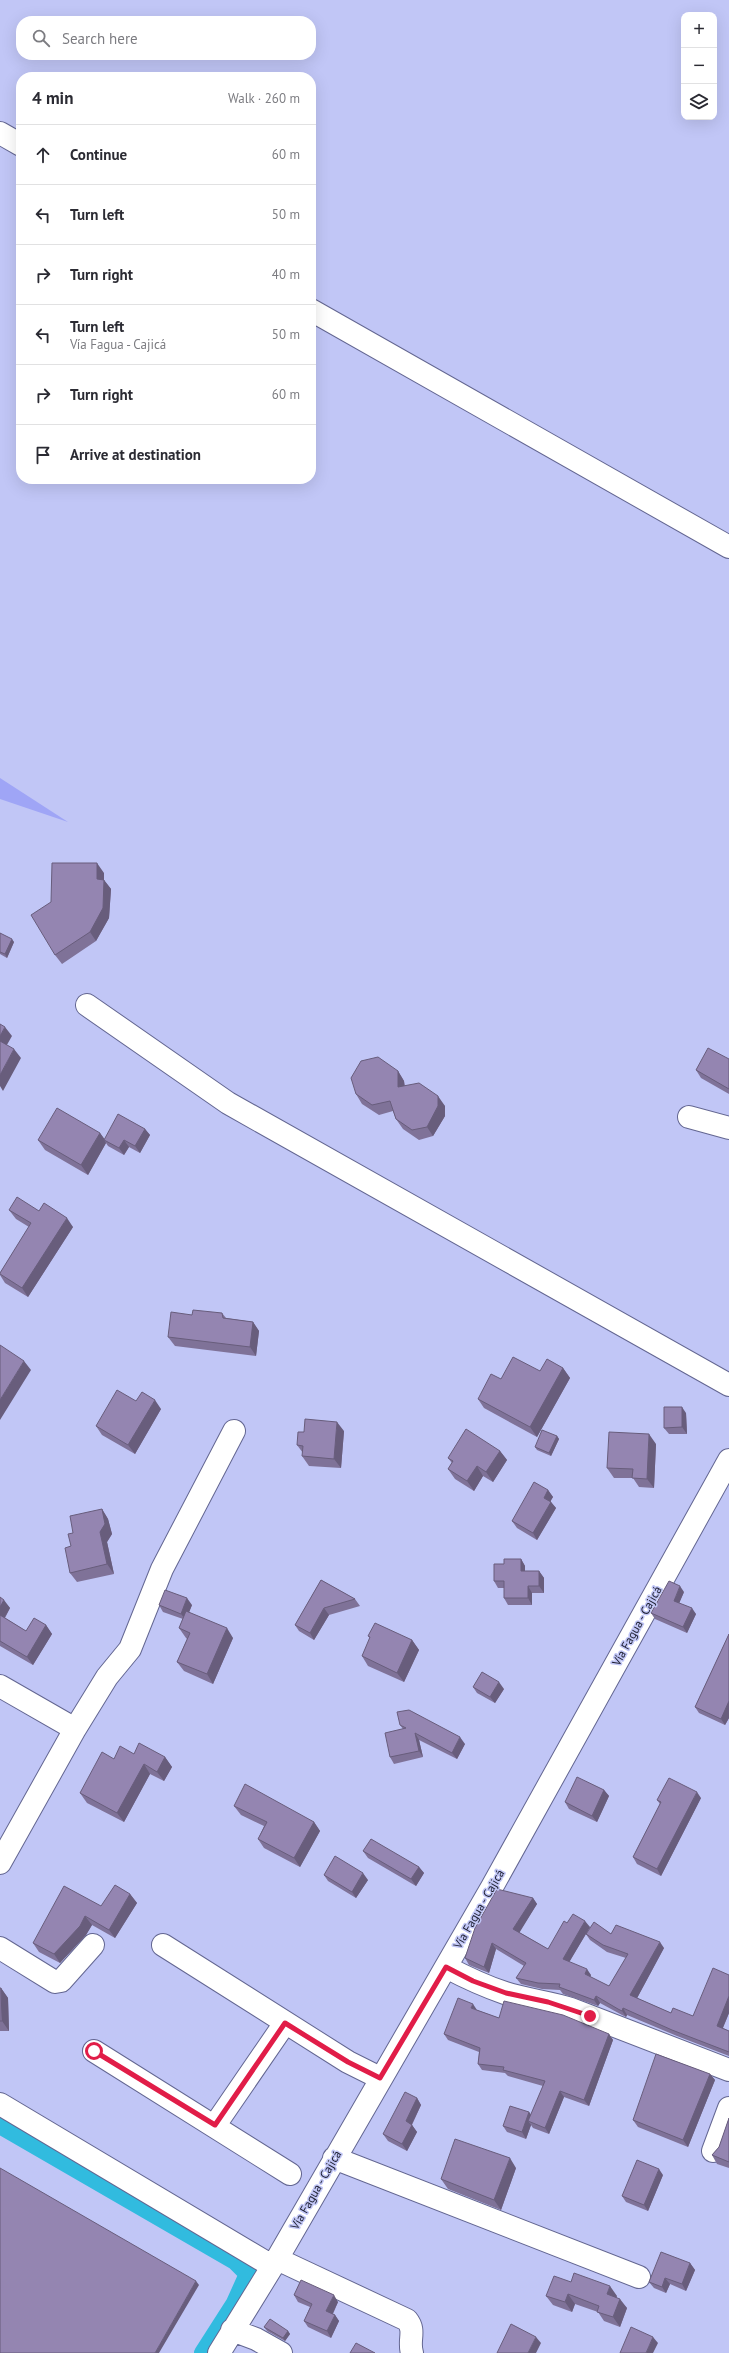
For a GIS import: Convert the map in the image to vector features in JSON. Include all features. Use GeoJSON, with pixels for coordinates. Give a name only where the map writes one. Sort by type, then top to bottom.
{"type":"FeatureCollection","features":[{"type":"Feature","properties":{"kind":"street"},"geometry":{"type":"LineString","coordinates":[[0,133],[16,142]]}},
{"type":"Feature","properties":{"kind":"street"},"geometry":{"type":"LineString","coordinates":[[316,313],[729,547]]}},
{"type":"Feature","properties":{"kind":"street"},"geometry":{"type":"LineString","coordinates":[[87,1005],[228,1103],[729,1385]]}},
{"type":"Feature","properties":{"kind":"street"},"geometry":{"type":"LineString","coordinates":[[688,1117],[729,1128]]}},
{"type":"Feature","properties":{"kind":"street"},"geometry":{"type":"LineString","coordinates":[[0,1863],[107,1677],[130,1649],[162,1569],[234,1431]]}},
{"type":"Feature","properties":{"kind":"street","name":"Vía Fagua - Cajicá"},"geometry":{"type":"LineString","coordinates":[[219,2353],[275,2262],[380,2078],[446,1967],[729,1460]]}},
{"type":"Feature","properties":{"kind":"street"},"geometry":{"type":"LineString","coordinates":[[0,1686],[76,1729]]}},
{"type":"Feature","properties":{"kind":"street"},"geometry":{"type":"LineString","coordinates":[[0,1948],[55,1982],[61,1981],[93,1945]]}},
{"type":"Feature","properties":{"kind":"street"},"geometry":{"type":"LineString","coordinates":[[163,1945],[348,2062],[380,2078]]}},
{"type":"Feature","properties":{"kind":"street"},"geometry":{"type":"LineString","coordinates":[[446,1967],[473,1981],[506,1993],[548,2002],[571,2009],[729,2070]]}},
{"type":"Feature","properties":{"kind":"street"},"geometry":{"type":"LineString","coordinates":[[215,2125],[285,2023]]}},
{"type":"Feature","properties":{"kind":"street"},"geometry":{"type":"LineString","coordinates":[[94,2051],[215,2125],[290,2174]]}},
{"type":"Feature","properties":{"kind":"street"},"geometry":{"type":"LineString","coordinates":[[0,2104],[275,2262],[407,2320],[411,2325],[413,2335],[410,2347],[412,2353]]}},
{"type":"Feature","properties":{"kind":"street"},"geometry":{"type":"LineString","coordinates":[[713,2151],[729,2108]]}},
{"type":"Feature","properties":{"kind":"street"},"geometry":{"type":"LineString","coordinates":[[334,2158],[639,2277]]}},
{"type":"Feature","properties":{"kind":"street"},"geometry":{"type":"LineString","coordinates":[[232,2330],[256,2339],[280,2353]]}},
{"type":"Feature","properties":{"kind":"shaded area"},"geometry":{"type":"Polygon","coordinates":[[[0,778],[68,822],[0,799],[0,778]]]}},
{"type":"Feature","properties":{"kind":"building"},"geometry":{"type":"Polygon","coordinates":[[[52,863],[97,863],[97,879],[104,880],[103,908],[90,932],[55,955],[31,915],[51,902],[52,863]]]}},
{"type":"Feature","properties":{"kind":"building"},"geometry":{"type":"Polygon","coordinates":[[[0,933],[12,939],[5,954],[0,952],[0,933]]]}},
{"type":"Feature","properties":{"kind":"building"},"geometry":{"type":"Polygon","coordinates":[[[0,1024],[5,1027],[0,1036],[0,1024]]]}},
{"type":"Feature","properties":{"kind":"building"},"geometry":{"type":"Polygon","coordinates":[[[0,1041],[14,1049],[0,1075],[0,1041]]]}},
{"type":"Feature","properties":{"kind":"building"},"geometry":{"type":"Polygon","coordinates":[[[708,1048],[729,1059],[729,1089],[696,1070],[708,1048]]]}},
{"type":"Feature","properties":{"kind":"building"},"geometry":{"type":"Polygon","coordinates":[[[378,1057],[398,1071],[398,1087],[419,1083],[438,1096],[438,1106],[427,1127],[412,1130],[396,1119],[390,1101],[372,1105],[356,1094],[351,1078],[361,1061],[378,1057]]]}},
{"type":"Feature","properties":{"kind":"building"},"geometry":{"type":"Polygon","coordinates":[[[57,1108],[100,1133],[81,1165],[38,1140],[57,1108]]]}},
{"type":"Feature","properties":{"kind":"building"},"geometry":{"type":"Polygon","coordinates":[[[118,1114],[145,1129],[135,1146],[124,1140],[119,1148],[104,1140],[118,1114]]]}},
{"type":"Feature","properties":{"kind":"building"},"geometry":{"type":"Polygon","coordinates":[[[17,1197],[39,1211],[44,1203],[67,1218],[22,1288],[0,1274],[31,1223],[9,1210],[17,1197]]]}},
{"type":"Feature","properties":{"kind":"building"},"geometry":{"type":"Polygon","coordinates":[[[193,1310],[222,1313],[223,1318],[253,1322],[250,1347],[168,1337],[171,1312],[192,1315],[193,1310]]]}},
{"type":"Feature","properties":{"kind":"building"},"geometry":{"type":"Polygon","coordinates":[[[0,1345],[24,1361],[0,1400],[0,1345]]]}},
{"type":"Feature","properties":{"kind":"building"},"geometry":{"type":"Polygon","coordinates":[[[513,1357],[540,1371],[547,1359],[563,1368],[530,1427],[478,1399],[491,1374],[501,1379],[513,1357]]]}},
{"type":"Feature","properties":{"kind":"building"},"geometry":{"type":"Polygon","coordinates":[[[117,1390],[136,1401],[142,1392],[155,1400],[128,1445],[96,1426],[117,1390]]]}},
{"type":"Feature","properties":{"kind":"building"},"geometry":{"type":"Polygon","coordinates":[[[664,1407],[682,1407],[682,1427],[664,1428],[664,1407]]]}},
{"type":"Feature","properties":{"kind":"building"},"geometry":{"type":"Polygon","coordinates":[[[305,1419],[337,1422],[334,1459],[302,1456],[303,1446],[297,1445],[298,1432],[304,1432],[305,1419]]]}},
{"type":"Feature","properties":{"kind":"building"},"geometry":{"type":"Polygon","coordinates":[[[466,1429],[500,1451],[486,1472],[477,1466],[467,1481],[448,1469],[453,1461],[448,1458],[466,1429]]]}},
{"type":"Feature","properties":{"kind":"building"},"geometry":{"type":"Polygon","coordinates":[[[542,1430],[557,1436],[549,1453],[535,1447],[542,1430]]]}},
{"type":"Feature","properties":{"kind":"building"},"geometry":{"type":"Polygon","coordinates":[[[609,1432],[649,1434],[647,1479],[632,1478],[633,1469],[607,1468],[609,1432]]]}},
{"type":"Feature","properties":{"kind":"building"},"geometry":{"type":"Polygon","coordinates":[[[534,1482],[548,1490],[544,1498],[551,1502],[533,1533],[512,1521],[534,1482]]]}},
{"type":"Feature","properties":{"kind":"building"},"geometry":{"type":"Polygon","coordinates":[[[102,1509],[105,1524],[100,1532],[107,1564],[70,1573],[65,1548],[71,1546],[68,1534],[73,1533],[70,1516],[102,1509]]]}},
{"type":"Feature","properties":{"kind":"building"},"geometry":{"type":"Polygon","coordinates":[[[504,1559],[521,1559],[521,1571],[539,1571],[539,1586],[528,1586],[528,1598],[504,1598],[504,1581],[494,1581],[494,1564],[504,1564],[504,1559]]]}},
{"type":"Feature","properties":{"kind":"building"},"geometry":{"type":"Polygon","coordinates":[[[321,1580],[355,1599],[324,1608],[310,1633],[295,1625],[321,1580]]]}},
{"type":"Feature","properties":{"kind":"building"},"geometry":{"type":"Polygon","coordinates":[[[669,1581],[680,1586],[674,1601],[692,1608],[683,1627],[651,1613],[669,1581]]]}},
{"type":"Feature","properties":{"kind":"building"},"geometry":{"type":"Polygon","coordinates":[[[165,1590],[187,1598],[181,1614],[159,1605],[165,1590]]]}},
{"type":"Feature","properties":{"kind":"building"},"geometry":{"type":"Polygon","coordinates":[[[0,1597],[4,1600],[0,1607],[0,1597]]]}},
{"type":"Feature","properties":{"kind":"building"},"geometry":{"type":"Polygon","coordinates":[[[186,1611],[227,1628],[207,1674],[177,1662],[190,1633],[179,1628],[186,1611]]]}},
{"type":"Feature","properties":{"kind":"building"},"geometry":{"type":"Polygon","coordinates":[[[0,1615],[26,1631],[34,1618],[46,1625],[27,1657],[0,1641],[0,1615]]]}},
{"type":"Feature","properties":{"kind":"building"},"geometry":{"type":"Polygon","coordinates":[[[375,1623],[412,1640],[397,1673],[362,1656],[370,1637],[368,1636],[375,1623]]]}},
{"type":"Feature","properties":{"kind":"building"},"geometry":{"type":"Polygon","coordinates":[[[729,1634],[729,1701],[721,1719],[695,1707],[729,1634]]]}},
{"type":"Feature","properties":{"kind":"building"},"geometry":{"type":"Polygon","coordinates":[[[482,1672],[499,1682],[490,1697],[473,1687],[482,1672]]]}},
{"type":"Feature","properties":{"kind":"building"},"geometry":{"type":"Polygon","coordinates":[[[409,1710],[460,1737],[452,1753],[415,1733],[419,1751],[390,1757],[385,1733],[406,1728],[400,1725],[397,1712],[409,1710]]]}},
{"type":"Feature","properties":{"kind":"building"},"geometry":{"type":"Polygon","coordinates":[[[139,1743],[165,1757],[157,1772],[144,1764],[117,1813],[80,1793],[102,1752],[114,1759],[120,1746],[134,1754],[139,1743]]]}},
{"type":"Feature","properties":{"kind":"building"},"geometry":{"type":"Polygon","coordinates":[[[577,1777],[604,1790],[592,1816],[565,1802],[577,1777]]]}},
{"type":"Feature","properties":{"kind":"building"},"geometry":{"type":"Polygon","coordinates":[[[669,1778],[697,1792],[657,1869],[633,1857],[661,1802],[657,1800],[669,1778]]]}},
{"type":"Feature","properties":{"kind":"building"},"geometry":{"type":"Polygon","coordinates":[[[245,1784],[314,1822],[294,1858],[258,1839],[267,1822],[234,1806],[245,1784]]]}},
{"type":"Feature","properties":{"kind":"building"},"geometry":{"type":"Polygon","coordinates":[[[371,1839],[419,1867],[411,1879],[363,1851],[371,1839]]]}},
{"type":"Feature","properties":{"kind":"building"},"geometry":{"type":"Polygon","coordinates":[[[335,1856],[363,1873],[352,1892],[324,1875],[335,1856]]]}},
{"type":"Feature","properties":{"kind":"building"},"geometry":{"type":"Polygon","coordinates":[[[115,1885],[130,1894],[109,1930],[85,1916],[80,1926],[54,1954],[33,1943],[64,1886],[101,1906],[115,1885]]]}},
{"type":"Feature","properties":{"kind":"building"},"geometry":{"type":"Polygon","coordinates":[[[497,1889],[533,1898],[513,1929],[548,1949],[564,1921],[567,1923],[573,1914],[585,1921],[563,1959],[587,1969],[585,1974],[609,1986],[628,1954],[603,1945],[586,1934],[594,1922],[611,1934],[616,1925],[660,1942],[630,1995],[671,2013],[673,2008],[693,2016],[713,1968],[729,1975],[729,1996],[717,2026],[729,2031],[729,2052],[672,2030],[623,2008],[622,2011],[596,1996],[594,2000],[559,1987],[560,1984],[538,1983],[516,1978],[526,1963],[492,1943],[484,1967],[465,1958],[475,1928],[497,1889]]]}},
{"type":"Feature","properties":{"kind":"building"},"geometry":{"type":"Polygon","coordinates":[[[1,1988],[2,2021],[0,2021],[1,1988]]]}},
{"type":"Feature","properties":{"kind":"building"},"geometry":{"type":"Polygon","coordinates":[[[458,1998],[473,2004],[471,2008],[499,2018],[504,2001],[563,2015],[609,2034],[584,2100],[560,2091],[545,2128],[528,2121],[545,2081],[503,2070],[504,2067],[478,2064],[480,2048],[444,2034],[458,1998]]]}},
{"type":"Feature","properties":{"kind":"building"},"geometry":{"type":"Polygon","coordinates":[[[656,2054],[710,2074],[683,2140],[633,2120],[656,2054]]]}},
{"type":"Feature","properties":{"kind":"building"},"geometry":{"type":"Polygon","coordinates":[[[405,2092],[417,2098],[406,2121],[412,2125],[402,2144],[383,2134],[405,2092]]]}},
{"type":"Feature","properties":{"kind":"building"},"geometry":{"type":"Polygon","coordinates":[[[510,2106],[529,2112],[522,2132],[503,2126],[510,2106]]]}},
{"type":"Feature","properties":{"kind":"building"},"geometry":{"type":"Polygon","coordinates":[[[729,2118],[729,2162],[712,2155],[719,2147],[729,2118]]]}},
{"type":"Feature","properties":{"kind":"building"},"geometry":{"type":"Polygon","coordinates":[[[455,2139],[510,2158],[494,2200],[441,2179],[455,2139]]]}},
{"type":"Feature","properties":{"kind":"building"},"geometry":{"type":"Polygon","coordinates":[[[637,2160],[659,2169],[644,2205],[622,2196],[637,2160]]]}},
{"type":"Feature","properties":{"kind":"building"},"geometry":{"type":"Polygon","coordinates":[[[0,2168],[196,2281],[155,2353],[0,2353],[0,2168]]]}},
{"type":"Feature","properties":{"kind":"building"},"geometry":{"type":"Polygon","coordinates":[[[661,2252],[690,2263],[682,2284],[665,2278],[662,2287],[649,2282],[661,2252]]]}},
{"type":"Feature","properties":{"kind":"building"},"geometry":{"type":"Polygon","coordinates":[[[574,2273],[610,2286],[607,2294],[620,2299],[613,2317],[597,2312],[599,2306],[568,2294],[565,2302],[546,2296],[554,2276],[571,2282],[574,2273]]]}},
{"type":"Feature","properties":{"kind":"building"},"geometry":{"type":"Polygon","coordinates":[[[301,2280],[334,2295],[326,2311],[335,2315],[327,2331],[304,2321],[312,2304],[294,2295],[301,2280]]]}},
{"type":"Feature","properties":{"kind":"building"},"geometry":{"type":"Polygon","coordinates":[[[270,2319],[288,2331],[283,2338],[264,2327],[270,2319]]]}},
{"type":"Feature","properties":{"kind":"building"},"geometry":{"type":"Polygon","coordinates":[[[511,2324],[536,2337],[528,2353],[497,2353],[511,2324]]]}},
{"type":"Feature","properties":{"kind":"building"},"geometry":{"type":"Polygon","coordinates":[[[631,2327],[653,2337],[646,2353],[620,2353],[631,2327]]]}},
{"type":"Feature","properties":{"kind":"building"},"geometry":{"type":"Polygon","coordinates":[[[356,2343],[375,2353],[350,2353],[356,2343]]]}},
{"type":"Feature","properties":{"kind":"waterway"},"geometry":{"type":"LineString","coordinates":[[0,2125],[235,2261],[248,2274],[235,2303],[203,2353]]}},
{"type":"Feature","properties":{"kind":"route"},"geometry":{"type":"LineString","coordinates":[[94,2051],[215,2125],[285,2023],[348,2062],[380,2078],[446,1967],[473,1981],[506,1993],[548,2002],[590,2016]]}}]}
